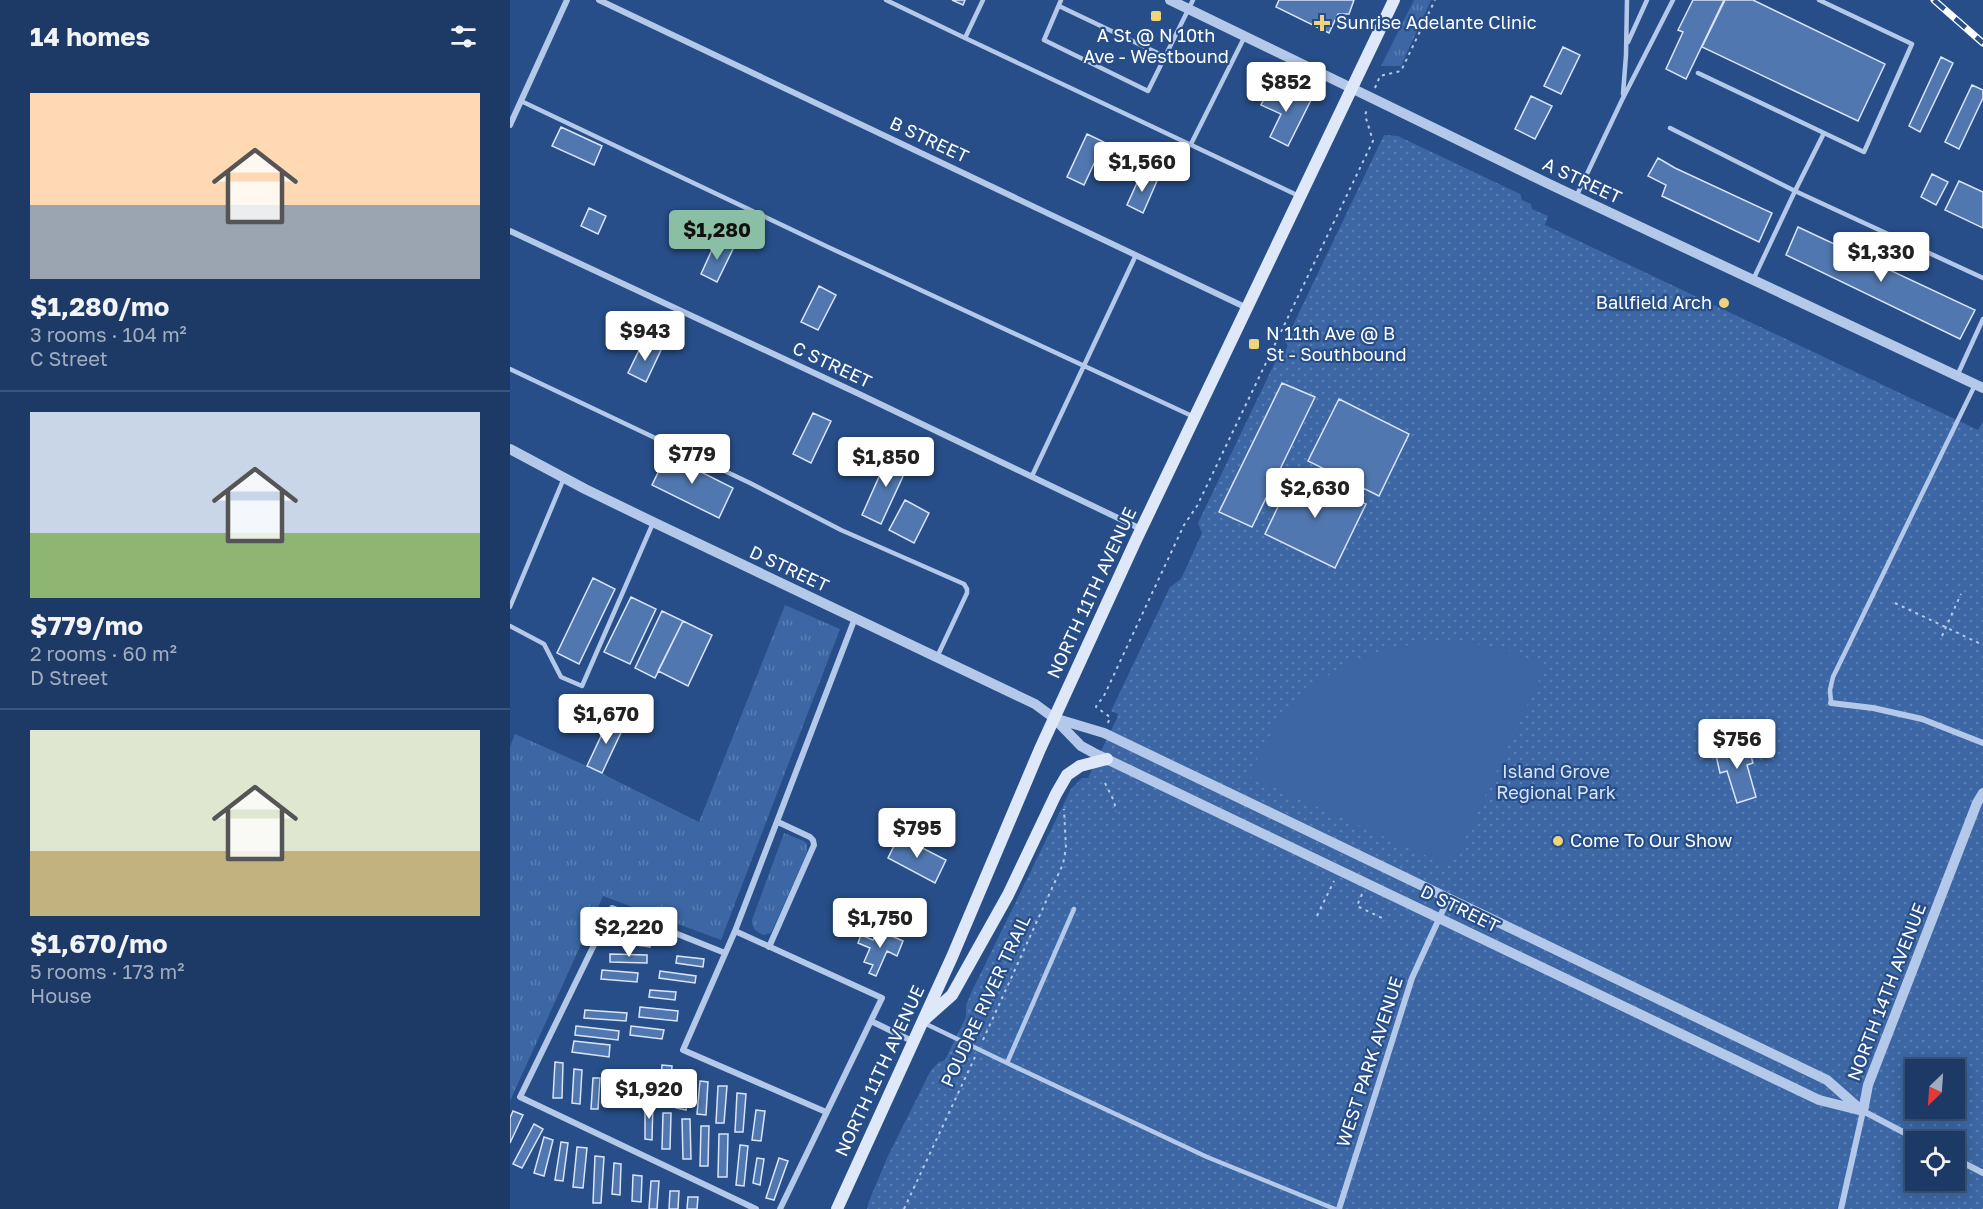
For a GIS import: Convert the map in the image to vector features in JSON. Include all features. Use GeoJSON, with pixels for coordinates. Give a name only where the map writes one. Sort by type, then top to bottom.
{"type":"FeatureCollection","features":[{"type":"Feature","properties":{"kind":"main road","name":"NORTH 11TH AVENUE"},"geometry":{"type":"LineString","coordinates":[[837,1209],[957,945],[1054,718],[1141,529],[1394,0]]}},
{"type":"Feature","properties":{"kind":"main road"},"geometry":{"type":"LineString","coordinates":[[921,1022],[952,995],[1008,894],[1067,775],[1080,766],[1107,759]]}},
{"type":"Feature","properties":{"kind":"street"},"geometry":{"type":"LineString","coordinates":[[510,125],[567,0]]}},
{"type":"Feature","properties":{"kind":"street","name":"B STREET"},"geometry":{"type":"LineString","coordinates":[[599,0],[1247,308]]}},
{"type":"Feature","properties":{"kind":"street","name":"A STREET"},"geometry":{"type":"LineString","coordinates":[[1170,0],[1191,5],[1245,36],[1576,197],[1979,386]]}},
{"type":"Feature","properties":{"kind":"street","name":"C STREET"},"geometry":{"type":"LineString","coordinates":[[510,231],[1141,529]]}},
{"type":"Feature","properties":{"kind":"street","name":"D STREET"},"geometry":{"type":"LineString","coordinates":[[510,449],[653,522],[1035,704],[1054,718],[1081,746],[1436,922],[1818,1100],[1863,1111]]}},
{"type":"Feature","properties":{"kind":"street"},"geometry":{"type":"LineString","coordinates":[[826,1112],[683,1050],[735,931],[855,618]]}},
{"type":"Feature","properties":{"kind":"street"},"geometry":{"type":"LineString","coordinates":[[1830,703],[1873,708],[1922,719],[1983,743]]}},
{"type":"Feature","properties":{"kind":"street","name":"D STREET"},"geometry":{"type":"LineString","coordinates":[[1054,718],[1104,733],[1827,1080],[1863,1111],[1905,1133]]}},
{"type":"Feature","properties":{"kind":"street","name":"NORTH 14TH AVENUE"},"geometry":{"type":"LineString","coordinates":[[1841,1209],[1868,1085],[1977,803],[1983,793]]}},
{"type":"Feature","properties":{"kind":"street"},"geometry":{"type":"LineString","coordinates":[[769,947],[813,845],[810,837],[778,822]]}},
{"type":"Feature","properties":{"kind":"street","name":"WEST PARK AVENUE"},"geometry":{"type":"LineString","coordinates":[[1339,1209],[1412,978],[1448,899]]}},
{"type":"Feature","properties":{"kind":"street"},"geometry":{"type":"LineString","coordinates":[[725,953],[612,908],[520,1097],[756,1209]]}},
{"type":"Feature","properties":{"kind":"street"},"geometry":{"type":"LineString","coordinates":[[735,931],[882,998],[780,1209]]}},
{"type":"Feature","properties":{"kind":"street"},"geometry":{"type":"LineString","coordinates":[[871,1021],[912,1041]]}},
{"type":"Feature","properties":{"kind":"street"},"geometry":{"type":"LineString","coordinates":[[1965,1164],[1983,1173]]}},
{"type":"Feature","properties":{"kind":"lane"},"geometry":{"type":"LineString","coordinates":[[885,0],[1300,196]]}},
{"type":"Feature","properties":{"kind":"lane"},"geometry":{"type":"LineString","coordinates":[[965,38],[983,0]]}},
{"type":"Feature","properties":{"kind":"lane"},"geometry":{"type":"LineString","coordinates":[[1622,100],[1625,81],[1627,0]]}},
{"type":"Feature","properties":{"kind":"lane"},"geometry":{"type":"LineString","coordinates":[[1626,45],[1647,0]]}},
{"type":"Feature","properties":{"kind":"lane"},"geometry":{"type":"LineString","coordinates":[[1576,197],[1673,0]]}},
{"type":"Feature","properties":{"kind":"lane"},"geometry":{"type":"LineString","coordinates":[[1698,73],[1864,152],[1912,44],[1819,0]]}},
{"type":"Feature","properties":{"kind":"lane"},"geometry":{"type":"LineString","coordinates":[[1166,57],[1060,3],[1044,40],[1148,91],[1166,57],[1191,5]]}},
{"type":"Feature","properties":{"kind":"lane"},"geometry":{"type":"LineString","coordinates":[[1191,144],[1245,36]]}},
{"type":"Feature","properties":{"kind":"lane"},"geometry":{"type":"LineString","coordinates":[[521,101],[817,242],[1195,417]]}},
{"type":"Feature","properties":{"kind":"lane"},"geometry":{"type":"LineString","coordinates":[[1670,128],[1795,191],[1983,278]]}},
{"type":"Feature","properties":{"kind":"lane"},"geometry":{"type":"LineString","coordinates":[[1753,280],[1824,133]]}},
{"type":"Feature","properties":{"kind":"lane"},"geometry":{"type":"LineString","coordinates":[[1032,477],[1136,255]]}},
{"type":"Feature","properties":{"kind":"lane"},"geometry":{"type":"LineString","coordinates":[[1957,376],[1983,318]]}},
{"type":"Feature","properties":{"kind":"lane"},"geometry":{"type":"LineString","coordinates":[[510,369],[750,483],[841,530],[964,584],[967,593],[937,657]]}},
{"type":"Feature","properties":{"kind":"lane"},"geometry":{"type":"LineString","coordinates":[[1830,703],[1833,677],[1979,386]]}},
{"type":"Feature","properties":{"kind":"lane"},"geometry":{"type":"LineString","coordinates":[[510,607],[564,478]]}},
{"type":"Feature","properties":{"kind":"lane"},"geometry":{"type":"LineString","coordinates":[[510,626],[544,644],[561,677],[582,686],[653,522]]}},
{"type":"Feature","properties":{"kind":"lane"},"geometry":{"type":"LineString","coordinates":[[1007,1063],[1074,909]]}},
{"type":"Feature","properties":{"kind":"lane"},"geometry":{"type":"LineString","coordinates":[[921,1022],[1207,1157],[1335,1209]]}},
{"type":"Feature","properties":{"kind":"path"},"geometry":{"type":"LineString","coordinates":[[1108,723],[1110,717],[1096,707],[1097,704],[1103,698],[1184,525],[1197,506],[1373,141],[1365,115],[1380,76],[1401,71],[1435,0]]}},
{"type":"Feature","properties":{"kind":"path"},"geometry":{"type":"LineString","coordinates":[[1942,636],[1961,594]]}},
{"type":"Feature","properties":{"kind":"path"},"geometry":{"type":"LineString","coordinates":[[1894,603],[1983,645]]}},
{"type":"Feature","properties":{"kind":"path"},"geometry":{"type":"LineString","coordinates":[[1105,783],[1116,811]]}},
{"type":"Feature","properties":{"kind":"path","name":"POUDRE RIVER TRAIL"},"geometry":{"type":"LineString","coordinates":[[904,1209],[1063,864],[1066,848],[1064,809]]}},
{"type":"Feature","properties":{"kind":"path"},"geometry":{"type":"LineString","coordinates":[[1317,916],[1335,879]]}},
{"type":"Feature","properties":{"kind":"path"},"geometry":{"type":"LineString","coordinates":[[1363,892],[1358,906],[1386,920]]}},
{"type":"Feature","properties":{"kind":"green space"},"geometry":{"type":"Polygon","coordinates":[[[1414,0],[1431,0],[1401,66],[1381,66],[1414,0]]]}},
{"type":"Feature","properties":{"kind":"green space","name":"Island Grove Regional Park"},"geometry":{"type":"Polygon","coordinates":[[[1384,135],[1398,136],[1520,194],[1522,200],[1531,204],[1532,209],[1548,216],[1545,225],[1978,430],[1983,421],[1983,1209],[867,1209],[888,1156],[931,1070],[939,1062],[945,1060],[966,1017],[966,1005],[972,991],[1071,789],[1082,778],[1088,778],[1117,718],[1118,714],[1111,711],[1170,587],[1181,579],[1202,533],[1198,523],[1279,354],[1283,356],[1288,345],[1285,342],[1384,135]]]}},
{"type":"Feature","properties":{"kind":"green space"},"geometry":{"type":"Polygon","coordinates":[[[785,605],[840,629],[721,940],[603,896],[510,1101],[510,747],[515,734],[587,766],[699,822],[785,605]]]}},
{"type":"Feature","properties":{"kind":"green space"},"geometry":{"type":"Polygon","coordinates":[[[1452,641],[1504,648],[1545,667],[1458,854],[1443,863],[1248,776],[1274,728],[1312,687],[1345,664],[1391,647],[1452,641]]]}},
{"type":"Feature","properties":{"kind":"green space"},"geometry":{"type":"Polygon","coordinates":[[[784,833],[804,841],[807,844],[807,853],[771,933],[763,935],[755,929],[752,920],[784,833]]]}},
{"type":"Feature","properties":{"kind":"building"},"geometry":{"type":"Polygon","coordinates":[[[952,0],[965,0],[963,5],[952,0]]]}},
{"type":"Feature","properties":{"kind":"building","name":"Sunrise Adelante Clinic"},"geometry":{"type":"Polygon","coordinates":[[[1279,0],[1354,0],[1349,14],[1338,14],[1329,33],[1276,7],[1279,0]]]}},
{"type":"Feature","properties":{"kind":"building"},"geometry":{"type":"Polygon","coordinates":[[[1693,0],[1724,0],[1686,79],[1666,69],[1683,32],[1678,30],[1693,0]]]}},
{"type":"Feature","properties":{"kind":"building"},"geometry":{"type":"Polygon","coordinates":[[[1725,0],[1753,0],[1885,64],[1858,121],[1702,47],[1725,0]]]}},
{"type":"Feature","properties":{"kind":"building"},"geometry":{"type":"Polygon","coordinates":[[[1563,47],[1580,55],[1561,94],[1544,86],[1563,47]]]}},
{"type":"Feature","properties":{"kind":"building"},"geometry":{"type":"Polygon","coordinates":[[[1941,57],[1953,63],[1920,132],[1909,126],[1941,57]]]}},
{"type":"Feature","properties":{"kind":"building"},"geometry":{"type":"Polygon","coordinates":[[[1972,85],[1983,90],[1983,98],[1959,149],[1945,142],[1972,85]]]}},
{"type":"Feature","properties":{"kind":"building"},"geometry":{"type":"Polygon","coordinates":[[[1270,87],[1293,98],[1296,92],[1311,100],[1288,146],[1270,137],[1281,114],[1261,105],[1270,87]]]}},
{"type":"Feature","properties":{"kind":"building"},"geometry":{"type":"Polygon","coordinates":[[[1531,96],[1552,106],[1535,139],[1515,129],[1531,96]]]}},
{"type":"Feature","properties":{"kind":"building"},"geometry":{"type":"Polygon","coordinates":[[[561,127],[602,146],[594,165],[552,146],[561,127]]]}},
{"type":"Feature","properties":{"kind":"building"},"geometry":{"type":"Polygon","coordinates":[[[1087,134],[1104,142],[1084,185],[1067,177],[1087,134]]]}},
{"type":"Feature","properties":{"kind":"building"},"geometry":{"type":"Polygon","coordinates":[[[1658,158],[1772,213],[1759,242],[1662,196],[1666,185],[1648,176],[1658,158]]]}},
{"type":"Feature","properties":{"kind":"building"},"geometry":{"type":"Polygon","coordinates":[[[1141,174],[1157,181],[1143,213],[1127,205],[1141,174]]]}},
{"type":"Feature","properties":{"kind":"building"},"geometry":{"type":"Polygon","coordinates":[[[1932,174],[1948,182],[1936,205],[1921,197],[1932,174]]]}},
{"type":"Feature","properties":{"kind":"building"},"geometry":{"type":"Polygon","coordinates":[[[1959,181],[1983,192],[1983,228],[1945,210],[1959,181]]]}},
{"type":"Feature","properties":{"kind":"building"},"geometry":{"type":"Polygon","coordinates":[[[589,208],[606,216],[598,234],[581,226],[589,208]]]}},
{"type":"Feature","properties":{"kind":"building"},"geometry":{"type":"Polygon","coordinates":[[[1798,227],[1975,310],[1960,339],[1786,255],[1798,227]]]}},
{"type":"Feature","properties":{"kind":"building"},"geometry":{"type":"Polygon","coordinates":[[[716,241],[733,249],[717,282],[701,274],[716,241]]]}},
{"type":"Feature","properties":{"kind":"building"},"geometry":{"type":"Polygon","coordinates":[[[819,286],[836,295],[818,330],[801,322],[819,286]]]}},
{"type":"Feature","properties":{"kind":"building"},"geometry":{"type":"Polygon","coordinates":[[[643,342],[661,350],[646,382],[628,373],[643,342]]]}},
{"type":"Feature","properties":{"kind":"building"},"geometry":{"type":"Polygon","coordinates":[[[1282,383],[1315,397],[1252,527],[1219,512],[1282,383]]]}},
{"type":"Feature","properties":{"kind":"building"},"geometry":{"type":"Polygon","coordinates":[[[1339,399],[1409,434],[1379,496],[1308,461],[1339,399]]]}},
{"type":"Feature","properties":{"kind":"building"},"geometry":{"type":"Polygon","coordinates":[[[813,413],[831,421],[811,463],[793,454],[813,413]]]}},
{"type":"Feature","properties":{"kind":"building"},"geometry":{"type":"Polygon","coordinates":[[[669,450],[700,465],[697,470],[733,488],[719,518],[652,485],[669,450]]]}},
{"type":"Feature","properties":{"kind":"building"},"geometry":{"type":"Polygon","coordinates":[[[890,452],[910,461],[881,524],[862,515],[890,452]]]}},
{"type":"Feature","properties":{"kind":"building"},"geometry":{"type":"Polygon","coordinates":[[[1295,471],[1366,504],[1335,568],[1265,534],[1295,471]]]}},
{"type":"Feature","properties":{"kind":"building"},"geometry":{"type":"Polygon","coordinates":[[[905,500],[929,513],[914,543],[889,530],[905,500]]]}},
{"type":"Feature","properties":{"kind":"building"},"geometry":{"type":"Polygon","coordinates":[[[593,578],[615,589],[579,664],[557,653],[593,578]]]}},
{"type":"Feature","properties":{"kind":"building"},"geometry":{"type":"Polygon","coordinates":[[[631,597],[656,609],[630,664],[604,652],[631,597]]]}},
{"type":"Feature","properties":{"kind":"building"},"geometry":{"type":"Polygon","coordinates":[[[662,611],[683,621],[655,678],[635,668],[662,611]]]}},
{"type":"Feature","properties":{"kind":"building"},"geometry":{"type":"Polygon","coordinates":[[[683,621],[712,635],[688,686],[658,671],[683,621]]]}},
{"type":"Feature","properties":{"kind":"building"},"geometry":{"type":"Polygon","coordinates":[[[610,717],[625,724],[602,773],[587,766],[610,717]]]}},
{"type":"Feature","properties":{"kind":"building"},"geometry":{"type":"Polygon","coordinates":[[[1747,742],[1753,763],[1747,765],[1756,797],[1737,803],[1727,771],[1720,773],[1715,751],[1747,742]]]}},
{"type":"Feature","properties":{"kind":"building"},"geometry":{"type":"Polygon","coordinates":[[[899,836],[946,860],[935,883],[888,858],[899,836]]]}},
{"type":"Feature","properties":{"kind":"building"},"geometry":{"type":"Polygon","coordinates":[[[878,930],[903,941],[897,956],[887,951],[876,976],[869,973],[873,965],[864,962],[870,948],[858,943],[861,935],[873,940],[878,930]]]}},
{"type":"Feature","properties":{"kind":"building"},"geometry":{"type":"Polygon","coordinates":[[[622,937],[651,941],[650,947],[622,943],[622,937]]]}},
{"type":"Feature","properties":{"kind":"building"},"geometry":{"type":"Polygon","coordinates":[[[610,954],[647,955],[647,963],[610,962],[610,954]]]}},
{"type":"Feature","properties":{"kind":"building"},"geometry":{"type":"Polygon","coordinates":[[[677,956],[704,959],[703,967],[676,963],[677,956]]]}},
{"type":"Feature","properties":{"kind":"building"},"geometry":{"type":"Polygon","coordinates":[[[602,970],[638,973],[637,982],[601,979],[602,970]]]}},
{"type":"Feature","properties":{"kind":"building"},"geometry":{"type":"Polygon","coordinates":[[[660,971],[696,976],[695,983],[659,978],[660,971]]]}},
{"type":"Feature","properties":{"kind":"building"},"geometry":{"type":"Polygon","coordinates":[[[650,990],[676,992],[675,1000],[649,997],[650,990]]]}},
{"type":"Feature","properties":{"kind":"building"},"geometry":{"type":"Polygon","coordinates":[[[640,1007],[678,1011],[677,1021],[639,1017],[640,1007]]]}},
{"type":"Feature","properties":{"kind":"building"},"geometry":{"type":"Polygon","coordinates":[[[585,1010],[627,1013],[626,1021],[584,1018],[585,1010]]]}},
{"type":"Feature","properties":{"kind":"building"},"geometry":{"type":"Polygon","coordinates":[[[576,1026],[619,1031],[618,1040],[575,1035],[576,1026]]]}},
{"type":"Feature","properties":{"kind":"building"},"geometry":{"type":"Polygon","coordinates":[[[631,1026],[664,1030],[662,1039],[630,1035],[631,1026]]]}},
{"type":"Feature","properties":{"kind":"building"},"geometry":{"type":"Polygon","coordinates":[[[574,1041],[610,1045],[609,1057],[572,1052],[574,1041]]]}},
{"type":"Feature","properties":{"kind":"building"},"geometry":{"type":"Polygon","coordinates":[[[555,1062],[563,1063],[562,1098],[553,1098],[555,1062]]]}},
{"type":"Feature","properties":{"kind":"building"},"geometry":{"type":"Polygon","coordinates":[[[662,1065],[672,1066],[670,1095],[660,1094],[662,1065]]]}},
{"type":"Feature","properties":{"kind":"building"},"geometry":{"type":"Polygon","coordinates":[[[574,1069],[582,1070],[580,1104],[572,1103],[574,1069]]]}},
{"type":"Feature","properties":{"kind":"building"},"geometry":{"type":"Polygon","coordinates":[[[683,1072],[692,1073],[686,1110],[676,1108],[683,1072]]]}},
{"type":"Feature","properties":{"kind":"building"},"geometry":{"type":"Polygon","coordinates":[[[593,1078],[600,1078],[598,1109],[591,1109],[593,1078]]]}},
{"type":"Feature","properties":{"kind":"building"},"geometry":{"type":"Polygon","coordinates":[[[638,1080],[651,1082],[650,1091],[637,1089],[638,1080]]]}},
{"type":"Feature","properties":{"kind":"building"},"geometry":{"type":"Polygon","coordinates":[[[700,1081],[708,1082],[706,1115],[697,1114],[700,1081]]]}},
{"type":"Feature","properties":{"kind":"building"},"geometry":{"type":"Polygon","coordinates":[[[718,1086],[727,1086],[724,1123],[716,1123],[718,1086]]]}},
{"type":"Feature","properties":{"kind":"building"},"geometry":{"type":"Polygon","coordinates":[[[737,1093],[746,1094],[743,1132],[735,1132],[737,1093]]]}},
{"type":"Feature","properties":{"kind":"building"},"geometry":{"type":"Polygon","coordinates":[[[645,1102],[653,1102],[652,1140],[645,1139],[645,1102]]]}},
{"type":"Feature","properties":{"kind":"building"},"geometry":{"type":"Polygon","coordinates":[[[756,1110],[765,1111],[761,1141],[752,1140],[756,1110]]]}},
{"type":"Feature","properties":{"kind":"building"},"geometry":{"type":"Polygon","coordinates":[[[513,1111],[523,1115],[510,1143],[510,1118],[513,1111]]]}},
{"type":"Feature","properties":{"kind":"building"},"geometry":{"type":"Polygon","coordinates":[[[663,1113],[671,1113],[670,1149],[662,1149],[663,1113]]]}},
{"type":"Feature","properties":{"kind":"building"},"geometry":{"type":"Polygon","coordinates":[[[682,1119],[690,1119],[691,1159],[683,1159],[682,1119]]]}},
{"type":"Feature","properties":{"kind":"building"},"geometry":{"type":"Polygon","coordinates":[[[534,1124],[543,1129],[522,1168],[513,1164],[534,1124]]]}},
{"type":"Feature","properties":{"kind":"building"},"geometry":{"type":"Polygon","coordinates":[[[701,1126],[709,1126],[708,1166],[700,1166],[701,1126]]]}},
{"type":"Feature","properties":{"kind":"building"},"geometry":{"type":"Polygon","coordinates":[[[719,1134],[728,1134],[727,1177],[718,1177],[719,1134]]]}},
{"type":"Feature","properties":{"kind":"building"},"geometry":{"type":"Polygon","coordinates":[[[544,1137],[553,1140],[544,1176],[534,1173],[544,1137]]]}},
{"type":"Feature","properties":{"kind":"building"},"geometry":{"type":"Polygon","coordinates":[[[561,1142],[568,1143],[563,1181],[555,1180],[561,1142]]]}},
{"type":"Feature","properties":{"kind":"building"},"geometry":{"type":"Polygon","coordinates":[[[740,1145],[748,1146],[744,1186],[736,1185],[740,1145]]]}},
{"type":"Feature","properties":{"kind":"building"},"geometry":{"type":"Polygon","coordinates":[[[577,1147],[587,1148],[583,1188],[573,1187],[577,1147]]]}},
{"type":"Feature","properties":{"kind":"building"},"geometry":{"type":"Polygon","coordinates":[[[595,1156],[604,1157],[601,1203],[593,1203],[595,1156]]]}},
{"type":"Feature","properties":{"kind":"building"},"geometry":{"type":"Polygon","coordinates":[[[757,1158],[764,1159],[760,1185],[753,1183],[757,1158]]]}},
{"type":"Feature","properties":{"kind":"building"},"geometry":{"type":"Polygon","coordinates":[[[779,1158],[788,1161],[774,1200],[766,1198],[779,1158]]]}},
{"type":"Feature","properties":{"kind":"building"},"geometry":{"type":"Polygon","coordinates":[[[614,1163],[621,1164],[620,1195],[612,1194],[614,1163]]]}},
{"type":"Feature","properties":{"kind":"building"},"geometry":{"type":"Polygon","coordinates":[[[633,1175],[642,1176],[641,1202],[632,1201],[633,1175]]]}},
{"type":"Feature","properties":{"kind":"building"},"geometry":{"type":"Polygon","coordinates":[[[651,1181],[659,1181],[657,1209],[649,1209],[651,1181]]]}},
{"type":"Feature","properties":{"kind":"building"},"geometry":{"type":"Polygon","coordinates":[[[670,1191],[679,1191],[678,1209],[669,1209],[670,1191]]]}},
{"type":"Feature","properties":{"kind":"building"},"geometry":{"type":"Polygon","coordinates":[[[688,1197],[698,1197],[697,1209],[687,1209],[688,1197]]]}},
{"type":"Feature","properties":{"kind":"railway"},"geometry":{"type":"LineString","coordinates":[[1934,0],[1983,43]]}},
{"type":"Feature","properties":{"kind":"place","name":"A St @ N 10th Ave - Westbound"},"geometry":{"type":"Point","coordinates":[1156,16]}},
{"type":"Feature","properties":{"kind":"place","name":"Sunrise Adelante Clinic"},"geometry":{"type":"Point","coordinates":[1322,23]}},
{"type":"Feature","properties":{"kind":"place","name":"Ballfield Arch"},"geometry":{"type":"Point","coordinates":[1724,303]}},
{"type":"Feature","properties":{"kind":"place","name":"N 11th Ave @ B St - Southbound"},"geometry":{"type":"Point","coordinates":[1254,344]}},
{"type":"Feature","properties":{"kind":"place","name":"Come To Our Show"},"geometry":{"type":"Point","coordinates":[1558,841]}}]}
